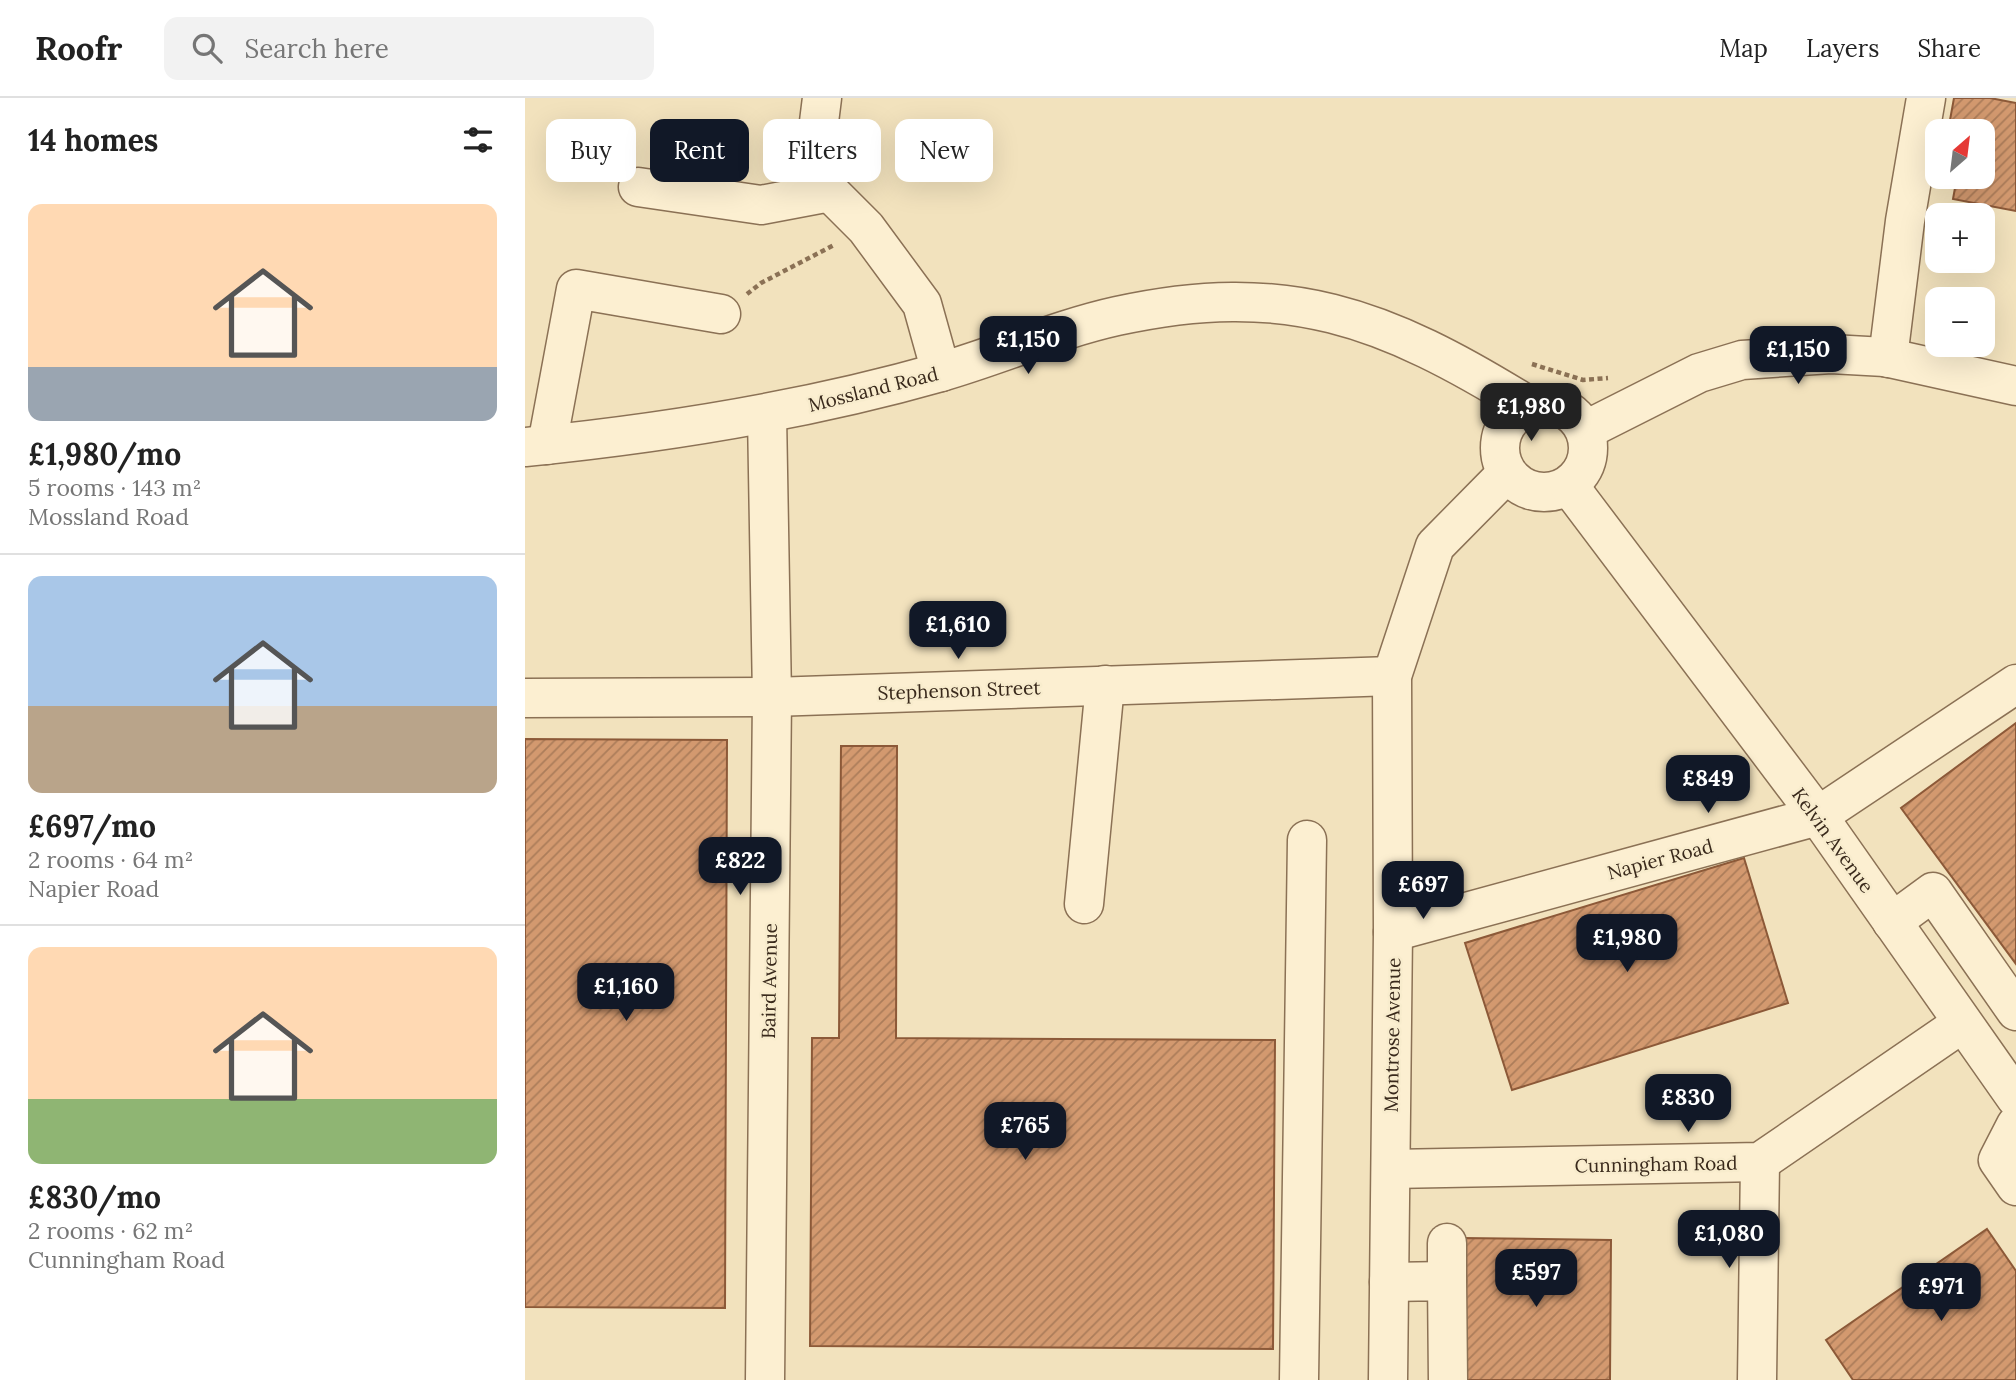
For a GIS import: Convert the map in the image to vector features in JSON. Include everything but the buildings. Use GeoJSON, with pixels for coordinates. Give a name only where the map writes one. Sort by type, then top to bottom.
{"type":"FeatureCollection","features":[{"type":"Feature","properties":{"kind":"street"},"geometry":{"type":"LineString","coordinates":[[821,98],[816,146],[830,192],[866,228],[922,304],[941,372]]}},
{"type":"Feature","properties":{"kind":"street"},"geometry":{"type":"LineString","coordinates":[[1888,358],[1918,99]]}},
{"type":"Feature","properties":{"kind":"street"},"geometry":{"type":"LineString","coordinates":[[638,187],[761,205],[830,192]]}},
{"type":"Feature","properties":{"kind":"street"},"geometry":{"type":"LineString","coordinates":[[536,446],[576,289],[721,314]]}},
{"type":"Feature","properties":{"kind":"street","name":"Mossland Road"},"geometry":{"type":"LineString","coordinates":[[536,446],[629,437],[767,415],[941,372],[1117,316],[1228,301],[1307,306],[1363,320],[1466,367],[1527,405]]}},
{"type":"Feature","properties":{"kind":"street"},"geometry":{"type":"LineString","coordinates":[[1586,430],[1699,373],[1742,360],[1831,354],[1888,358],[2016,386]]}},
{"type":"Feature","properties":{"kind":"street"},"geometry":{"type":"LineString","coordinates":[[1546,402],[1566,408],[1586,430],[1589,455],[1569,486],[1554,493],[1526,490],[1506,474],[1498,449],[1507,423],[1527,405],[1546,402]]}},
{"type":"Feature","properties":{"kind":"street","name":"Baird Avenue"},"geometry":{"type":"LineString","coordinates":[[765,1380],[772,696],[767,415]]}},
{"type":"Feature","properties":{"kind":"street","name":"Montrose Avenue"},"geometry":{"type":"LineString","coordinates":[[1388,1380],[1393,932],[1392,676],[1435,546],[1506,474]]}},
{"type":"Feature","properties":{"kind":"street","name":"Kelvin Avenue"},"geometry":{"type":"LineString","coordinates":[[1569,486],[1818,816],[1961,1024],[2016,1098]]}},
{"type":"Feature","properties":{"kind":"street","name":"Stephenson Street"},"geometry":{"type":"LineString","coordinates":[[525,698],[772,696],[1392,676]]}},
{"type":"Feature","properties":{"kind":"street","name":"Napier Road"},"geometry":{"type":"LineString","coordinates":[[1393,932],[1818,816],[2016,684]]}},
{"type":"Feature","properties":{"kind":"street"},"geometry":{"type":"LineString","coordinates":[[1084,904],[1105,685]]}},
{"type":"Feature","properties":{"kind":"street"},"geometry":{"type":"LineString","coordinates":[[1299,1380],[1307,840]]}},
{"type":"Feature","properties":{"kind":"street"},"geometry":{"type":"LineString","coordinates":[[1892,922],[1933,892],[2016,1011]]}},
{"type":"Feature","properties":{"kind":"street","name":"Cunningham Road"},"geometry":{"type":"LineString","coordinates":[[1391,1169],[1760,1162],[1961,1024]]}},
{"type":"Feature","properties":{"kind":"street"},"geometry":{"type":"LineString","coordinates":[[2016,1125],[1998,1160],[2016,1186]]}},
{"type":"Feature","properties":{"kind":"street"},"geometry":{"type":"LineString","coordinates":[[1757,1380],[1760,1162]]}},
{"type":"Feature","properties":{"kind":"street"},"geometry":{"type":"LineString","coordinates":[[1447,1243],[1448,1380]]}},
{"type":"Feature","properties":{"kind":"street"},"geometry":{"type":"LineString","coordinates":[[1389,1282],[1447,1281]]}},
{"type":"Feature","properties":{"kind":"path"},"geometry":{"type":"LineString","coordinates":[[721,314],[761,283],[866,228]]}},
{"type":"Feature","properties":{"kind":"path"},"geometry":{"type":"LineString","coordinates":[[1529,363],[1583,380],[1617,377]]}}]}
